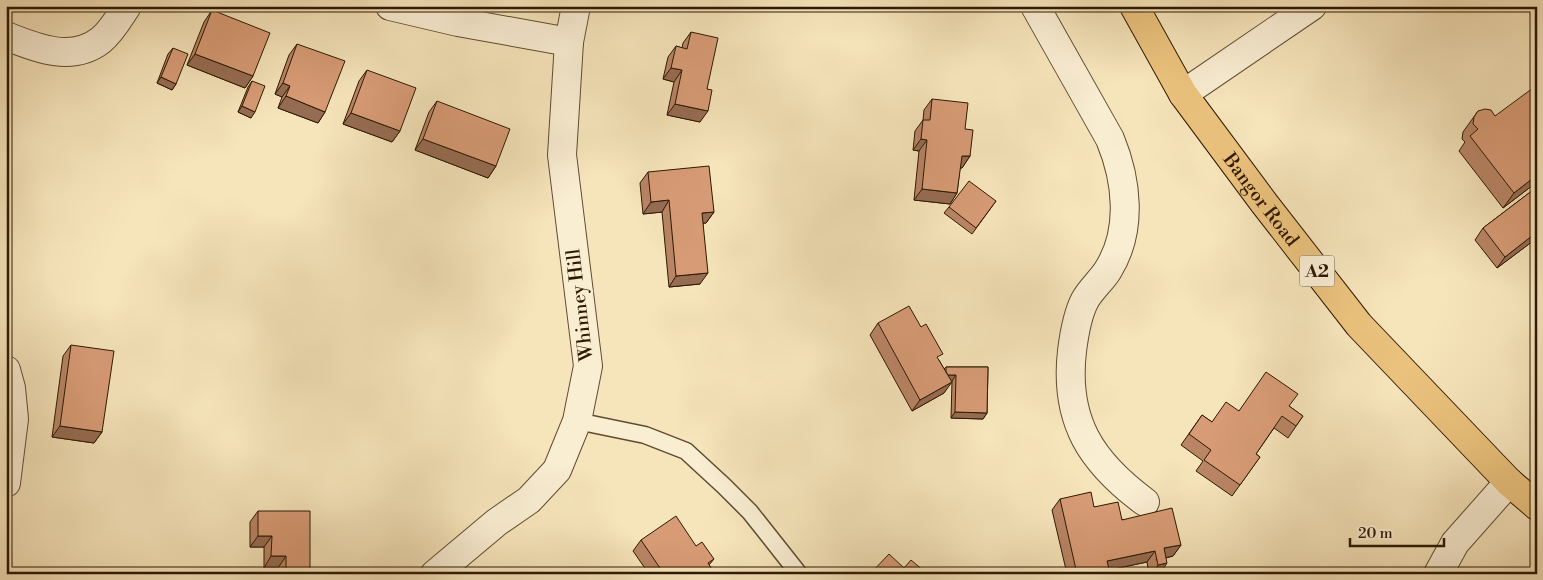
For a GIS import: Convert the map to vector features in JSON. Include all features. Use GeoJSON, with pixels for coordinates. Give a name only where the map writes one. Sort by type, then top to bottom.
{"type":"FeatureCollection","features":[{"type":"Feature","properties":{"kind":"highway","name":"Bangor Road"},"geometry":{"type":"LineString","coordinates":[[1134,6],[1183,94],[1264,203],[1360,325],[1509,482],[1537,506]]}},
{"type":"Feature","properties":{"kind":"street"},"geometry":{"type":"LineString","coordinates":[[6,36],[56,52],[72,52],[88,48],[101,40],[127,6]]}},
{"type":"Feature","properties":{"kind":"street"},"geometry":{"type":"LineString","coordinates":[[390,6],[460,14],[569,42]]}},
{"type":"Feature","properties":{"kind":"street","name":"Whinney Hill"},"geometry":{"type":"LineString","coordinates":[[435,574],[497,522],[529,500],[557,470],[576,420],[588,366],[562,155],[569,42],[576,6]]}},
{"type":"Feature","properties":{"kind":"street"},"geometry":{"type":"LineString","coordinates":[[1035,6],[1110,139],[1124,182],[1125,205],[1121,234],[1109,269],[1085,300],[1083,306],[1074,339],[1072,382],[1074,405],[1080,428],[1091,449],[1105,468],[1124,487],[1145,502]]}},
{"type":"Feature","properties":{"kind":"street"},"geometry":{"type":"LineString","coordinates":[[1183,94],[1312,6]]}},
{"type":"Feature","properties":{"kind":"street"},"geometry":{"type":"LineString","coordinates":[[6,370],[11,388],[14,419],[6,483]]}},
{"type":"Feature","properties":{"kind":"street"},"geometry":{"type":"LineString","coordinates":[[1438,574],[1455,543],[1509,482]]}},
{"type":"Feature","properties":{"kind":"lane"},"geometry":{"type":"LineString","coordinates":[[576,420],[645,435],[686,451],[750,512],[799,574]]}},
{"type":"Feature","properties":{"kind":"building"},"geometry":{"type":"Polygon","coordinates":[[[212,10],[270,33],[253,76],[195,54],[212,10]]]}},
{"type":"Feature","properties":{"kind":"building"},"geometry":{"type":"Polygon","coordinates":[[[691,32],[718,38],[707,89],[712,90],[708,111],[675,104],[682,70],[671,68],[676,46],[687,49],[691,32]]]}},
{"type":"Feature","properties":{"kind":"building"},"geometry":{"type":"Polygon","coordinates":[[[297,44],[345,61],[325,112],[286,96],[290,86],[283,83],[297,44]]]}},
{"type":"Feature","properties":{"kind":"building"},"geometry":{"type":"Polygon","coordinates":[[[173,48],[188,54],[176,84],[161,77],[173,48]]]}},
{"type":"Feature","properties":{"kind":"building"},"geometry":{"type":"Polygon","coordinates":[[[367,70],[416,88],[400,131],[351,113],[367,70]]]}},
{"type":"Feature","properties":{"kind":"building"},"geometry":{"type":"Polygon","coordinates":[[[252,81],[265,86],[255,112],[242,106],[252,81]]]}},
{"type":"Feature","properties":{"kind":"building"},"geometry":{"type":"Polygon","coordinates":[[[1533,88],[1537,93],[1537,175],[1514,193],[1470,136],[1478,129],[1473,124],[1474,117],[1478,111],[1491,110],[1495,116],[1533,88]]]}},
{"type":"Feature","properties":{"kind":"building"},"geometry":{"type":"Polygon","coordinates":[[[932,99],[968,103],[965,129],[973,130],[970,156],[962,156],[957,193],[922,189],[927,140],[921,139],[923,120],[930,120],[932,99]]]}},
{"type":"Feature","properties":{"kind":"building"},"geometry":{"type":"Polygon","coordinates":[[[437,101],[510,129],[496,166],[423,139],[437,101]]]}},
{"type":"Feature","properties":{"kind":"building"},"geometry":{"type":"Polygon","coordinates":[[[709,166],[714,212],[702,213],[708,273],[676,276],[669,200],[651,202],[648,172],[709,166]]]}},
{"type":"Feature","properties":{"kind":"building"},"geometry":{"type":"Polygon","coordinates":[[[969,181],[996,201],[976,228],[949,207],[969,181]]]}},
{"type":"Feature","properties":{"kind":"building"},"geometry":{"type":"Polygon","coordinates":[[[1537,187],[1537,232],[1505,257],[1483,228],[1537,187]]]}},
{"type":"Feature","properties":{"kind":"building"},"geometry":{"type":"Polygon","coordinates":[[[909,306],[921,327],[926,324],[943,354],[937,357],[952,382],[920,400],[878,323],[909,306]]]}},
{"type":"Feature","properties":{"kind":"building"},"geometry":{"type":"Polygon","coordinates":[[[71,345],[114,351],[102,432],[60,426],[71,345]]]}},
{"type":"Feature","properties":{"kind":"building"},"geometry":{"type":"Polygon","coordinates":[[[946,367],[988,367],[987,413],[955,412],[956,375],[948,375],[946,367]]]}},
{"type":"Feature","properties":{"kind":"building"},"geometry":{"type":"Polygon","coordinates":[[[1266,372],[1298,394],[1289,406],[1303,416],[1296,426],[1282,416],[1256,454],[1260,457],[1240,485],[1204,460],[1211,450],[1189,434],[1202,415],[1212,422],[1226,402],[1239,411],[1266,372]]]}},
{"type":"Feature","properties":{"kind":"building"},"geometry":{"type":"Polygon","coordinates":[[[1091,492],[1094,507],[1118,502],[1122,520],[1172,508],[1181,545],[1164,548],[1167,563],[1158,565],[1155,551],[1107,561],[1109,569],[1089,574],[1077,574],[1060,499],[1091,492]]]}},
{"type":"Feature","properties":{"kind":"building"},"geometry":{"type":"Polygon","coordinates":[[[258,511],[310,511],[310,574],[286,574],[286,556],[271,556],[272,536],[258,536],[258,511]]]}},
{"type":"Feature","properties":{"kind":"building"},"geometry":{"type":"Polygon","coordinates":[[[676,516],[696,546],[702,542],[714,559],[708,563],[715,574],[664,574],[641,540],[676,516]]]}},
{"type":"Feature","properties":{"kind":"building"},"geometry":{"type":"Polygon","coordinates":[[[889,554],[904,568],[911,560],[925,572],[923,574],[870,574],[889,554]]]}}]}
